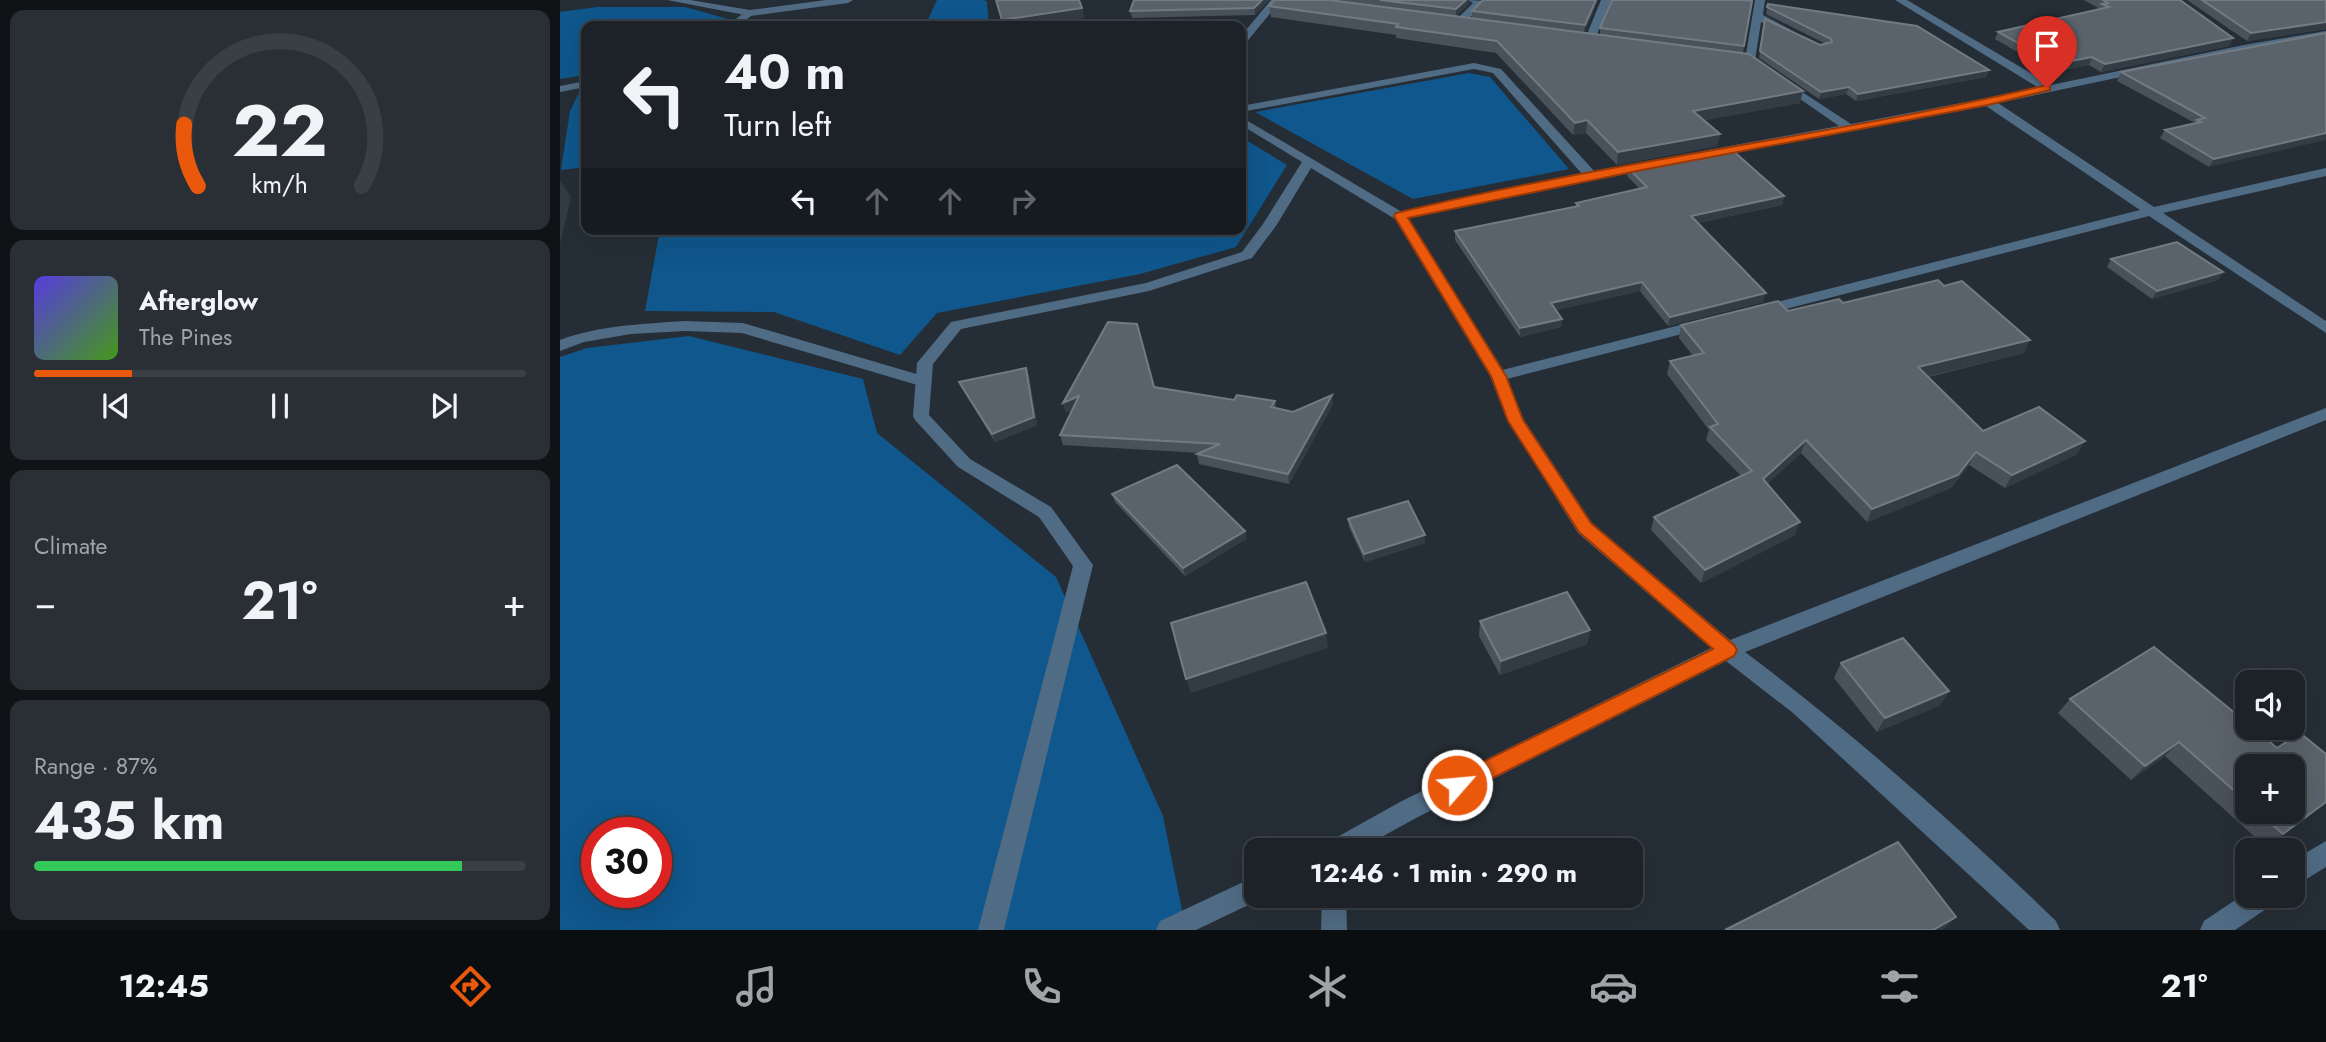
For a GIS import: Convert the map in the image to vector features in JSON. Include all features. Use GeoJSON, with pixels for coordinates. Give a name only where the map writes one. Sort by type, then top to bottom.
{"type":"FeatureCollection","features":[{"type":"Feature","properties":{"kind":"street"},"geometry":{"type":"LineString","coordinates":[[672,0],[750,13],[848,0]]}},
{"type":"Feature","properties":{"kind":"street"},"geometry":{"type":"LineString","coordinates":[[1246,36],[1276,0]]}},
{"type":"Feature","properties":{"kind":"street"},"geometry":{"type":"LineString","coordinates":[[1459,23],[1481,1],[1473,0]]}},
{"type":"Feature","properties":{"kind":"street"},"geometry":{"type":"LineString","coordinates":[[1590,39],[1606,0]]}},
{"type":"Feature","properties":{"kind":"street"},"geometry":{"type":"LineString","coordinates":[[1750,60],[1760,0]]}},
{"type":"Feature","properties":{"kind":"street"},"geometry":{"type":"LineString","coordinates":[[1900,0],[2047,88]]}},
{"type":"Feature","properties":{"kind":"street"},"geometry":{"type":"LineString","coordinates":[[739,21],[750,13]]}},
{"type":"Feature","properties":{"kind":"street"},"geometry":{"type":"LineString","coordinates":[[1757,16],[1801,37]]}},
{"type":"Feature","properties":{"kind":"street"},"geometry":{"type":"LineString","coordinates":[[1445,21],[1472,24]]}},
{"type":"Feature","properties":{"kind":"street"},"geometry":{"type":"LineString","coordinates":[[1699,155],[1988,102],[2244,48],[2326,34]]}},
{"type":"Feature","properties":{"kind":"street"},"geometry":{"type":"LineString","coordinates":[[1577,38],[1616,43]]}},
{"type":"Feature","properties":{"kind":"street"},"geometry":{"type":"LineString","coordinates":[[2232,40],[2244,48]]}},
{"type":"Feature","properties":{"kind":"street"},"geometry":{"type":"LineString","coordinates":[[1737,58],[1750,60],[1761,67]]}},
{"type":"Feature","properties":{"kind":"street"},"geometry":{"type":"LineString","coordinates":[[1246,108],[1474,66],[1497,71],[1591,176]]}},
{"type":"Feature","properties":{"kind":"street"},"geometry":{"type":"LineString","coordinates":[[1772,75],[1848,127]]}},
{"type":"Feature","properties":{"kind":"street"},"geometry":{"type":"LineString","coordinates":[[560,89],[581,85]]}},
{"type":"Feature","properties":{"kind":"street"},"geometry":{"type":"LineString","coordinates":[[1988,102],[2326,328]]}},
{"type":"Feature","properties":{"kind":"street"},"geometry":{"type":"LineString","coordinates":[[1246,123],[1400,216],[1498,376],[1516,421],[1585,528],[1727,650],[1801,706],[1997,881],[2047,930]]}},
{"type":"Feature","properties":{"kind":"street"},"geometry":{"type":"LineString","coordinates":[[991,930],[1083,565],[1045,512],[964,463],[921,415],[925,363],[957,325],[1149,287],[1247,255],[1269,226],[1309,161]]}},
{"type":"Feature","properties":{"kind":"street"},"geometry":{"type":"LineString","coordinates":[[1400,216],[1658,163]]}},
{"type":"Feature","properties":{"kind":"street"},"geometry":{"type":"LineString","coordinates":[[1752,312],[2152,211],[2326,173]]}},
{"type":"Feature","properties":{"kind":"street"},"geometry":{"type":"LineString","coordinates":[[1498,376],[1725,319]]}},
{"type":"Feature","properties":{"kind":"street"},"geometry":{"type":"LineString","coordinates":[[560,346],[581,338],[631,329],[685,326],[743,328],[924,382]]}},
{"type":"Feature","properties":{"kind":"street"},"geometry":{"type":"LineString","coordinates":[[1359,838],[1408,810],[1727,650],[2326,414]]}},
{"type":"Feature","properties":{"kind":"street"},"geometry":{"type":"LineString","coordinates":[[2305,867],[2326,853]]}},
{"type":"Feature","properties":{"kind":"street"},"geometry":{"type":"LineString","coordinates":[[1170,930],[1244,894]]}},
{"type":"Feature","properties":{"kind":"street"},"geometry":{"type":"LineString","coordinates":[[1334,908],[1334,930]]}},
{"type":"Feature","properties":{"kind":"street"},"geometry":{"type":"LineString","coordinates":[[2213,930],[2245,908]]}},
{"type":"Feature","properties":{"kind":"shaded area"},"geometry":{"type":"Polygon","coordinates":[[[937,0],[987,2],[989,21],[927,21],[937,0]]]}},
{"type":"Feature","properties":{"kind":"shaded area"},"geometry":{"type":"Polygon","coordinates":[[[597,7],[685,7],[728,19],[581,21],[581,76],[560,79],[560,12],[597,7]]]}},
{"type":"Feature","properties":{"kind":"shaded area"},"geometry":{"type":"Polygon","coordinates":[[[1469,73],[1490,77],[1569,169],[1413,199],[1255,112],[1469,73]]]}},
{"type":"Feature","properties":{"kind":"shaded area"},"geometry":{"type":"Polygon","coordinates":[[[581,88],[581,168],[561,170],[570,111],[581,88]]]}},
{"type":"Feature","properties":{"kind":"shaded area"},"geometry":{"type":"Polygon","coordinates":[[[1246,140],[1287,165],[1246,231],[1246,140]]]}},
{"type":"Feature","properties":{"kind":"shaded area"},"geometry":{"type":"Polygon","coordinates":[[[659,235],[1243,235],[1236,247],[1140,274],[937,313],[900,355],[774,312],[645,311],[659,235]]]}},
{"type":"Feature","properties":{"kind":"shaded area"},"geometry":{"type":"Polygon","coordinates":[[[689,336],[863,379],[877,433],[1056,577],[1163,816],[1186,930],[560,930],[560,357],[587,348],[689,336]]]}},
{"type":"Feature","properties":{"kind":"building"},"geometry":{"type":"Polygon","coordinates":[[[996,0],[1079,0],[1082,8],[1002,20],[996,0]]]}},
{"type":"Feature","properties":{"kind":"building"},"geometry":{"type":"Polygon","coordinates":[[[1134,0],[1262,0],[1254,8],[1130,11],[1134,0]]]}},
{"type":"Feature","properties":{"kind":"building"},"geometry":{"type":"Polygon","coordinates":[[[1274,0],[1329,0],[1749,54],[1803,91],[1693,111],[1720,134],[1618,152],[1587,120],[1575,123],[1497,41],[1269,6],[1274,0]]]}},
{"type":"Feature","properties":{"kind":"building"},"geometry":{"type":"Polygon","coordinates":[[[1380,0],[1466,0],[1456,9],[1380,0]]]}},
{"type":"Feature","properties":{"kind":"building"},"geometry":{"type":"Polygon","coordinates":[[[1483,0],[1596,0],[1585,25],[1472,11],[1483,0]]]}},
{"type":"Feature","properties":{"kind":"building"},"geometry":{"type":"Polygon","coordinates":[[[1612,0],[1752,1],[1744,46],[1600,28],[1612,0]]]}},
{"type":"Feature","properties":{"kind":"building"},"geometry":{"type":"Polygon","coordinates":[[[2103,0],[2180,0],[2233,38],[2105,64],[2092,57],[2056,64],[1998,32],[2109,7],[2102,4],[2108,3],[2103,0]]]}},
{"type":"Feature","properties":{"kind":"building"},"geometry":{"type":"Polygon","coordinates":[[[2202,0],[2326,0],[2326,22],[2251,33],[2202,0]]]}},
{"type":"Feature","properties":{"kind":"building"},"geometry":{"type":"Polygon","coordinates":[[[1768,4],[1917,26],[1989,70],[1858,94],[1849,87],[1821,92],[1760,51],[1765,19],[1820,45],[1832,42],[1831,39],[1767,7],[1768,4]]]}},
{"type":"Feature","properties":{"kind":"building"},"geometry":{"type":"Polygon","coordinates":[[[2326,33],[2326,133],[2214,159],[2165,130],[2201,122],[2197,120],[2205,118],[2121,72],[2326,33]]]}},
{"type":"Feature","properties":{"kind":"building"},"geometry":{"type":"Polygon","coordinates":[[[1731,149],[1784,196],[1691,216],[1766,293],[1670,317],[1642,282],[1551,303],[1562,319],[1520,328],[1455,231],[1579,206],[1576,203],[1647,187],[1628,168],[1731,149]]]}},
{"type":"Feature","properties":{"kind":"building"},"geometry":{"type":"Polygon","coordinates":[[[2177,242],[2223,272],[2157,291],[2111,259],[2177,242]]]}},
{"type":"Feature","properties":{"kind":"building"},"geometry":{"type":"Polygon","coordinates":[[[1938,280],[1944,286],[1962,281],[2030,340],[1918,367],[1983,431],[2039,407],[2085,441],[2012,475],[1976,452],[1958,475],[1872,509],[1806,440],[1763,479],[1800,522],[1705,570],[1654,517],[1752,471],[1710,427],[1718,424],[1670,361],[1704,353],[1681,325],[1778,301],[1788,311],[1839,299],[1843,303],[1938,280]]]}},
{"type":"Feature","properties":{"kind":"building"},"geometry":{"type":"Polygon","coordinates":[[[1108,322],[1137,324],[1154,387],[1234,400],[1237,395],[1275,401],[1271,407],[1293,412],[1332,395],[1288,474],[1197,454],[1220,444],[1060,435],[1079,396],[1063,403],[1108,322]]]}},
{"type":"Feature","properties":{"kind":"building"},"geometry":{"type":"Polygon","coordinates":[[[1026,368],[1034,417],[992,434],[959,382],[1026,368]]]}},
{"type":"Feature","properties":{"kind":"building"},"geometry":{"type":"Polygon","coordinates":[[[1177,465],[1245,531],[1183,568],[1112,494],[1177,465]]]}},
{"type":"Feature","properties":{"kind":"building"},"geometry":{"type":"Polygon","coordinates":[[[1408,501],[1425,535],[1364,554],[1348,519],[1408,501]]]}},
{"type":"Feature","properties":{"kind":"building"},"geometry":{"type":"Polygon","coordinates":[[[1306,582],[1326,633],[1186,679],[1171,623],[1306,582]]]}},
{"type":"Feature","properties":{"kind":"building"},"geometry":{"type":"Polygon","coordinates":[[[1567,592],[1590,630],[1501,661],[1480,621],[1567,592]]]}},
{"type":"Feature","properties":{"kind":"building"},"geometry":{"type":"Polygon","coordinates":[[[1903,638],[1949,691],[1885,718],[1841,663],[1903,638]]]}},
{"type":"Feature","properties":{"kind":"building"},"geometry":{"type":"Polygon","coordinates":[[[2154,647],[2235,713],[2235,740],[2267,740],[2277,748],[2289,740],[2305,740],[2305,737],[2326,754],[2326,802],[2305,818],[2305,754],[2235,754],[2235,791],[2179,742],[2145,766],[2070,699],[2154,647]]]}},
{"type":"Feature","properties":{"kind":"building"},"geometry":{"type":"Polygon","coordinates":[[[2272,824],[2296,824],[2283,834],[2272,824]]]}},
{"type":"Feature","properties":{"kind":"building"},"geometry":{"type":"Polygon","coordinates":[[[1898,842],[1956,917],[1933,930],[1725,930],[1898,842]]]}},
{"type":"Feature","properties":{"kind":"route"},"geometry":{"type":"LineString","coordinates":[[1457,785],[1727,650],[1585,528],[1516,421],[1498,376],[1400,216],[1642,166],[1988,102],[2047,88]]}}]}
